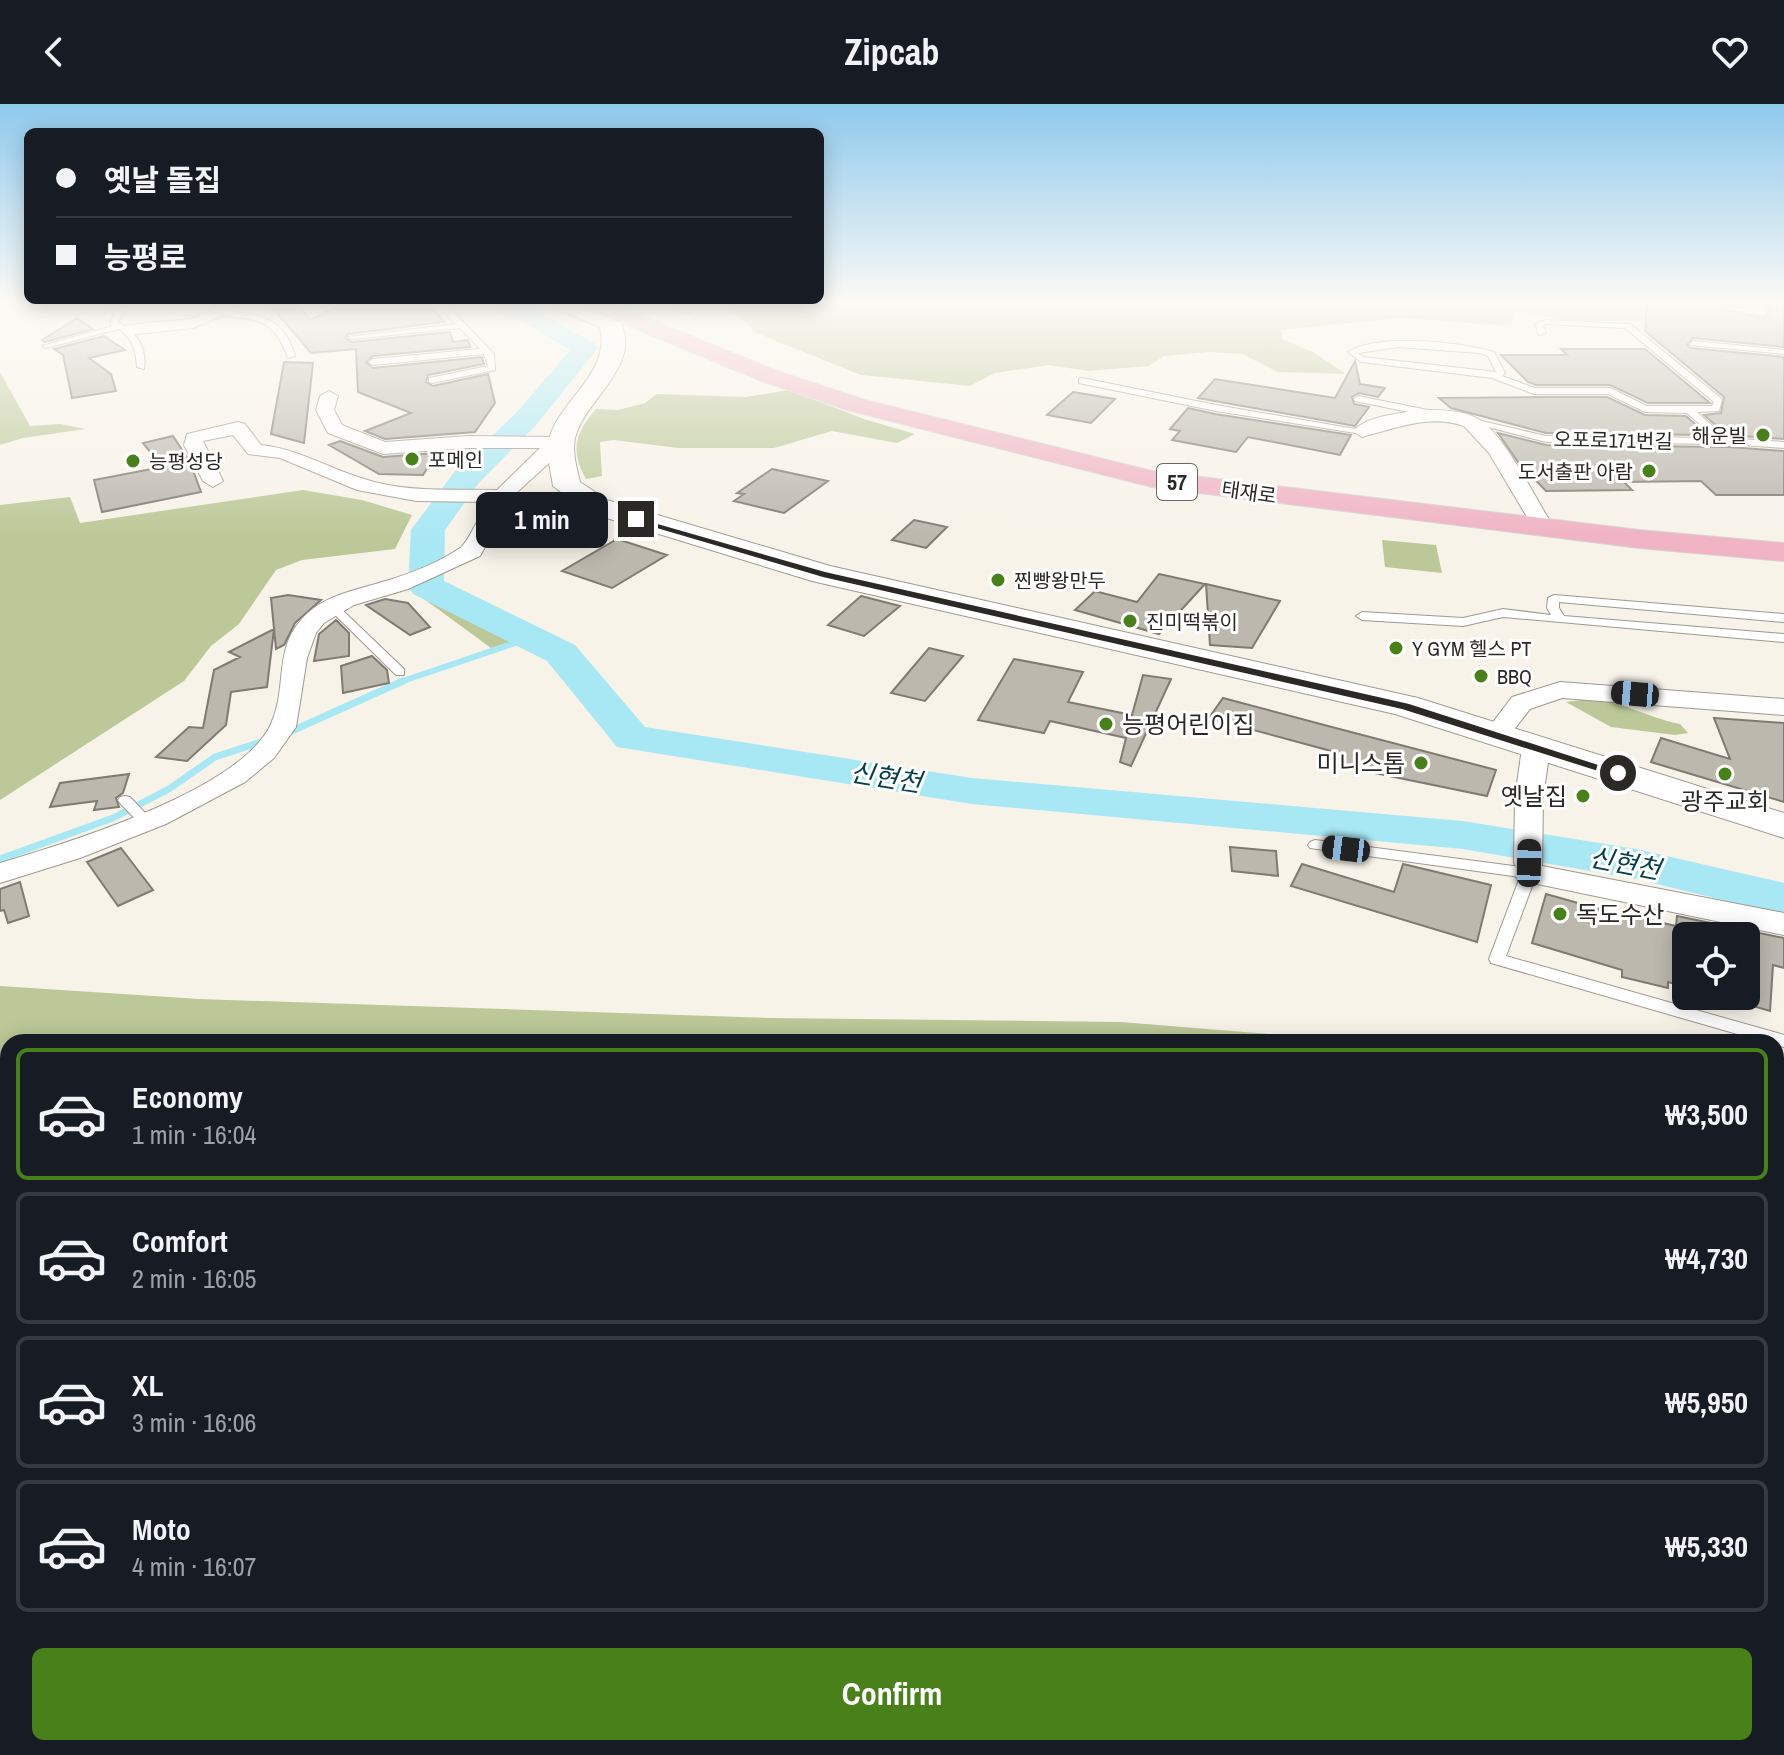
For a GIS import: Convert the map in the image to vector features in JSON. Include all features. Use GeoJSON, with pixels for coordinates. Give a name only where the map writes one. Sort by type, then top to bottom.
{"type":"FeatureCollection","features":[{"type":"Feature","properties":{"kind":"highway","name":"태재로"},"geometry":{"type":"LineString","coordinates":[[796,382],[1153,473],[1352,501],[1638,535]]}},
{"type":"Feature","properties":{"kind":"highway","name":"태재로"},"geometry":{"type":"LineString","coordinates":[[796,382],[856,405],[1152,479],[1638,535],[1784,545]]}},
{"type":"Feature","properties":{"kind":"highway"},"geometry":{"type":"LineString","coordinates":[[1638,535],[1784,536]]}},
{"type":"Feature","properties":{"kind":"highway"},"geometry":{"type":"LineString","coordinates":[[1638,535],[1684,548],[1784,555]]}},
{"type":"Feature","properties":{"kind":"main road"},"geometry":{"type":"LineString","coordinates":[[597,382],[561,443],[567,486],[597,506],[823,574],[1405,706],[1784,826]]}},
{"type":"Feature","properties":{"kind":"street"},"geometry":{"type":"LineString","coordinates":[[329,396],[325,410],[335,429],[383,448],[468,442],[561,443]]}},
{"type":"Feature","properties":{"kind":"street","name":"오포로171번길"},"geometry":{"type":"LineString","coordinates":[[1362,431],[1385,422],[1445,416],[1473,422]]}},
{"type":"Feature","properties":{"kind":"street"},"geometry":{"type":"LineString","coordinates":[[1473,422],[1512,472],[1540,523]]}},
{"type":"Feature","properties":{"kind":"street"},"geometry":{"type":"LineString","coordinates":[[213,481],[194,445],[194,438],[238,428],[255,450],[284,453],[357,484],[416,495],[502,496]]}},
{"type":"Feature","properties":{"kind":"street"},"geometry":{"type":"LineString","coordinates":[[0,873],[97,841],[145,821],[207,793],[254,764],[283,727],[296,649],[315,619],[351,597],[398,585],[472,551],[483,523],[502,496],[535,460],[561,443]]}},
{"type":"Feature","properties":{"kind":"street"},"geometry":{"type":"LineString","coordinates":[[1497,734],[1521,703],[1560,690],[1605,691],[1784,707]]}},
{"type":"Feature","properties":{"kind":"street"},"geometry":{"type":"LineString","coordinates":[[1536,748],[1529,798],[1529,868],[1784,924]]}},
{"type":"Feature","properties":{"kind":"lane"},"geometry":{"type":"LineString","coordinates":[[1087,382],[1216,408],[1362,431]]}},
{"type":"Feature","properties":{"kind":"lane","name":"오포로171번길"},"geometry":{"type":"LineString","coordinates":[[1510,382],[1534,391],[1610,391],[1645,409],[1716,409],[1719,401],[1696,382]]}},
{"type":"Feature","properties":{"kind":"lane"},"geometry":{"type":"LineString","coordinates":[[1358,399],[1445,416]]}},
{"type":"Feature","properties":{"kind":"lane","name":"오포로171번길"},"geometry":{"type":"LineString","coordinates":[[1689,410],[1724,441]]}},
{"type":"Feature","properties":{"kind":"lane","name":"오포로171번길"},"geometry":{"type":"LineString","coordinates":[[1473,422],[1546,439],[1724,441],[1784,445]]}},
{"type":"Feature","properties":{"kind":"lane"},"geometry":{"type":"LineString","coordinates":[[1560,619],[1553,608],[1554,598],[1784,618]]}},
{"type":"Feature","properties":{"kind":"lane"},"geometry":{"type":"LineString","coordinates":[[333,607],[400,672]]}},
{"type":"Feature","properties":{"kind":"lane"},"geometry":{"type":"LineString","coordinates":[[1362,616],[1463,622],[1503,613],[1784,638]]}},
{"type":"Feature","properties":{"kind":"lane"},"geometry":{"type":"LineString","coordinates":[[125,800],[145,821]]}},
{"type":"Feature","properties":{"kind":"lane"},"geometry":{"type":"LineString","coordinates":[[1315,845],[1529,868],[1497,959],[1760,1034]]}},
{"type":"Feature","properties":{"kind":"green space"},"geometry":{"type":"Polygon","coordinates":[[[0,382],[6,382],[30,426],[60,424],[86,429],[23,438],[0,445],[0,382]]]}},
{"type":"Feature","properties":{"kind":"green space"},"geometry":{"type":"Polygon","coordinates":[[[931,382],[978,382],[970,386],[931,382]]]}},
{"type":"Feature","properties":{"kind":"green space"},"geometry":{"type":"Polygon","coordinates":[[[789,390],[864,419],[915,434],[897,443],[832,431],[774,448],[678,448],[614,440],[600,442],[602,476],[586,479],[581,469],[577,450],[579,434],[596,409],[618,410],[645,403],[657,394],[746,397],[789,390]]]}},
{"type":"Feature","properties":{"kind":"green space"},"geometry":{"type":"Polygon","coordinates":[[[303,490],[362,500],[412,515],[395,549],[302,560],[276,570],[239,624],[211,646],[184,681],[0,800],[0,505],[70,497],[80,523],[303,490]]]}},
{"type":"Feature","properties":{"kind":"green space"},"geometry":{"type":"Polygon","coordinates":[[[1382,540],[1436,545],[1442,573],[1385,567],[1382,540]]]}},
{"type":"Feature","properties":{"kind":"green space"},"geometry":{"type":"Polygon","coordinates":[[[419,584],[524,638],[491,648],[409,588],[419,584]]]}},
{"type":"Feature","properties":{"kind":"green space"},"geometry":{"type":"Polygon","coordinates":[[[1588,699],[1612,702],[1680,724],[1688,733],[1675,735],[1611,727],[1566,702],[1588,699]]]}},
{"type":"Feature","properties":{"kind":"green space"},"geometry":{"type":"Polygon","coordinates":[[[0,986],[199,999],[770,1018],[1121,1022],[1269,1034],[0,1034],[0,986]]]}},
{"type":"Feature","properties":{"kind":"building"},"geometry":{"type":"Polygon","coordinates":[[[69,382],[113,382],[116,391],[72,398],[69,382]]]}},
{"type":"Feature","properties":{"kind":"building"},"geometry":{"type":"Polygon","coordinates":[[[280,382],[311,382],[304,443],[271,434],[280,382]]]}},
{"type":"Feature","properties":{"kind":"building"},"geometry":{"type":"Polygon","coordinates":[[[358,382],[426,382],[433,386],[451,382],[490,382],[495,403],[475,432],[385,439],[365,431],[411,413],[358,392],[358,382]]]}},
{"type":"Feature","properties":{"kind":"building"},"geometry":{"type":"Polygon","coordinates":[[[1212,382],[1234,382],[1335,398],[1344,382],[1385,388],[1378,397],[1359,393],[1352,397],[1354,404],[1369,407],[1355,426],[1198,398],[1212,382]]]}},
{"type":"Feature","properties":{"kind":"building"},"geometry":{"type":"Polygon","coordinates":[[[1528,382],[1685,382],[1710,403],[1648,403],[1610,385],[1536,385],[1528,382]]]}},
{"type":"Feature","properties":{"kind":"building"},"geometry":{"type":"Polygon","coordinates":[[[1706,382],[1784,382],[1784,439],[1727,435],[1704,415],[1721,413],[1724,397],[1706,382]]]}},
{"type":"Feature","properties":{"kind":"building"},"geometry":{"type":"Polygon","coordinates":[[[1073,392],[1115,399],[1091,423],[1047,415],[1073,392]]]}},
{"type":"Feature","properties":{"kind":"building"},"geometry":{"type":"Polygon","coordinates":[[[1607,397],[1645,415],[1686,416],[1707,435],[1546,433],[1451,408],[1439,398],[1607,397]]]}},
{"type":"Feature","properties":{"kind":"building"},"geometry":{"type":"Polygon","coordinates":[[[1188,408],[1351,435],[1340,455],[1248,437],[1236,452],[1172,440],[1180,431],[1170,429],[1188,408]]]}},
{"type":"Feature","properties":{"kind":"building"},"geometry":{"type":"Polygon","coordinates":[[[1498,433],[1546,445],[1729,447],[1784,451],[1784,495],[1716,495],[1701,481],[1624,482],[1632,490],[1546,491],[1518,462],[1498,433]]]}},
{"type":"Feature","properties":{"kind":"building"},"geometry":{"type":"Polygon","coordinates":[[[173,436],[190,462],[201,492],[102,512],[94,480],[162,467],[143,443],[173,436]]]}},
{"type":"Feature","properties":{"kind":"building"},"geometry":{"type":"Polygon","coordinates":[[[340,441],[383,457],[437,453],[423,475],[379,474],[329,445],[340,441]]]}},
{"type":"Feature","properties":{"kind":"building"},"geometry":{"type":"Polygon","coordinates":[[[772,469],[828,481],[784,513],[734,501],[744,494],[737,493],[772,469]]]}},
{"type":"Feature","properties":{"kind":"building"},"geometry":{"type":"Polygon","coordinates":[[[914,520],[947,527],[926,548],[892,540],[914,520]]]}},
{"type":"Feature","properties":{"kind":"building"},"geometry":{"type":"Polygon","coordinates":[[[617,539],[667,555],[612,588],[562,571],[617,539]]]}},
{"type":"Feature","properties":{"kind":"building"},"geometry":{"type":"Polygon","coordinates":[[[1159,574],[1205,584],[1159,634],[1075,610],[1095,591],[1137,602],[1159,574]]]}},
{"type":"Feature","properties":{"kind":"building"},"geometry":{"type":"Polygon","coordinates":[[[1206,584],[1280,601],[1252,648],[1210,645],[1206,584]]]}},
{"type":"Feature","properties":{"kind":"building"},"geometry":{"type":"Polygon","coordinates":[[[288,595],[321,600],[295,623],[284,645],[276,649],[271,598],[288,595]]]}},
{"type":"Feature","properties":{"kind":"building"},"geometry":{"type":"Polygon","coordinates":[[[861,596],[900,606],[864,636],[828,625],[861,596]]]}},
{"type":"Feature","properties":{"kind":"building"},"geometry":{"type":"Polygon","coordinates":[[[385,599],[408,603],[430,627],[410,635],[366,605],[385,599]]]}},
{"type":"Feature","properties":{"kind":"building"},"geometry":{"type":"Polygon","coordinates":[[[336,620],[349,633],[349,656],[314,661],[319,634],[336,620]]]}},
{"type":"Feature","properties":{"kind":"building"},"geometry":{"type":"Polygon","coordinates":[[[274,629],[267,687],[231,692],[226,725],[187,761],[156,757],[189,727],[203,728],[214,670],[240,657],[229,652],[274,629]]]}},
{"type":"Feature","properties":{"kind":"building"},"geometry":{"type":"Polygon","coordinates":[[[929,648],[963,656],[925,701],[891,693],[929,648]]]}},
{"type":"Feature","properties":{"kind":"building"},"geometry":{"type":"Polygon","coordinates":[[[372,656],[387,670],[389,683],[343,693],[341,666],[372,656]]]}},
{"type":"Feature","properties":{"kind":"building"},"geometry":{"type":"Polygon","coordinates":[[[1014,659],[1083,672],[1068,702],[1132,715],[1143,675],[1171,679],[1131,766],[1120,762],[1126,738],[1050,721],[1044,733],[978,720],[1014,659]]]}},
{"type":"Feature","properties":{"kind":"building"},"geometry":{"type":"Polygon","coordinates":[[[1223,698],[1496,770],[1487,796],[1326,763],[1331,751],[1209,718],[1223,698]]]}},
{"type":"Feature","properties":{"kind":"building"},"geometry":{"type":"Polygon","coordinates":[[[1714,718],[1784,723],[1784,802],[1651,762],[1661,738],[1730,759],[1714,718]]]}},
{"type":"Feature","properties":{"kind":"building"},"geometry":{"type":"Polygon","coordinates":[[[129,774],[123,793],[116,798],[119,807],[94,810],[97,801],[50,807],[60,783],[129,774]]]}},
{"type":"Feature","properties":{"kind":"building"},"geometry":{"type":"Polygon","coordinates":[[[1230,847],[1276,851],[1278,876],[1232,871],[1230,847]]]}},
{"type":"Feature","properties":{"kind":"building"},"geometry":{"type":"Polygon","coordinates":[[[121,848],[153,890],[118,906],[87,862],[121,848]]]}},
{"type":"Feature","properties":{"kind":"building"},"geometry":{"type":"Polygon","coordinates":[[[1302,864],[1394,892],[1403,864],[1491,885],[1477,942],[1291,886],[1302,864]]]}},
{"type":"Feature","properties":{"kind":"building"},"geometry":{"type":"Polygon","coordinates":[[[20,882],[29,916],[8,923],[4,910],[0,911],[0,889],[20,882]]]}},
{"type":"Feature","properties":{"kind":"building"},"geometry":{"type":"Polygon","coordinates":[[[1546,894],[1624,916],[1672,925],[1672,983],[1668,982],[1668,988],[1622,977],[1622,970],[1532,943],[1546,894]]]}},
{"type":"Feature","properties":{"kind":"building"},"geometry":{"type":"Polygon","coordinates":[[[1677,916],[1706,922],[1676,922],[1677,916]]]}},
{"type":"Feature","properties":{"kind":"building"},"geometry":{"type":"Polygon","coordinates":[[[1760,933],[1784,938],[1784,968],[1773,965],[1770,1011],[1760,1008],[1760,933]]]}},
{"type":"Feature","properties":{"kind":"waterway","name":"신현천"},"geometry":{"type":"LineString","coordinates":[[557,382],[527,418],[466,478],[428,530],[426,586],[561,653],[632,738],[972,791],[1463,835],[1636,864],[1784,899]]}},
{"type":"Feature","properties":{"kind":"waterway"},"geometry":{"type":"LineString","coordinates":[[397,683],[530,638]]}},
{"type":"Feature","properties":{"kind":"waterway"},"geometry":{"type":"LineString","coordinates":[[285,734],[403,681]]}},
{"type":"Feature","properties":{"kind":"waterway"},"geometry":{"type":"LineString","coordinates":[[0,859],[113,818],[169,789],[215,757],[264,741]]}},
{"type":"Feature","properties":{"kind":"place","name":"해운빌"},"geometry":{"type":"Point","coordinates":[1763,435]}},
{"type":"Feature","properties":{"kind":"place","name":"포메인"},"geometry":{"type":"Point","coordinates":[412,459]}},
{"type":"Feature","properties":{"kind":"place","name":"능평성당"},"geometry":{"type":"Point","coordinates":[133,461]}},
{"type":"Feature","properties":{"kind":"place","name":"도서출판 아람"},"geometry":{"type":"Point","coordinates":[1649,471]}},
{"type":"Feature","properties":{"kind":"place","name":"찐빵왕만두"},"geometry":{"type":"Point","coordinates":[998,580]}},
{"type":"Feature","properties":{"kind":"place","name":"진미떡볶이"},"geometry":{"type":"Point","coordinates":[1130,621]}},
{"type":"Feature","properties":{"kind":"place","name":"Y GYM 헬스 PT"},"geometry":{"type":"Point","coordinates":[1396,648]}},
{"type":"Feature","properties":{"kind":"place","name":"BBQ"},"geometry":{"type":"Point","coordinates":[1481,676]}},
{"type":"Feature","properties":{"kind":"place","name":"능평어린이집"},"geometry":{"type":"Point","coordinates":[1106,724]}},
{"type":"Feature","properties":{"kind":"place","name":"미니스톱"},"geometry":{"type":"Point","coordinates":[1421,763]}},
{"type":"Feature","properties":{"kind":"place","name":"광주교회"},"geometry":{"type":"Point","coordinates":[1725,774]}},
{"type":"Feature","properties":{"kind":"place","name":"옛날집"},"geometry":{"type":"Point","coordinates":[1583,796]}},
{"type":"Feature","properties":{"kind":"place","name":"독도수산"},"geometry":{"type":"Point","coordinates":[1560,914]}},
{"type":"Feature","properties":{"kind":"route"},"geometry":{"type":"LineString","coordinates":[[636,519],[823,574],[1405,706],[1618,773]]}}]}
